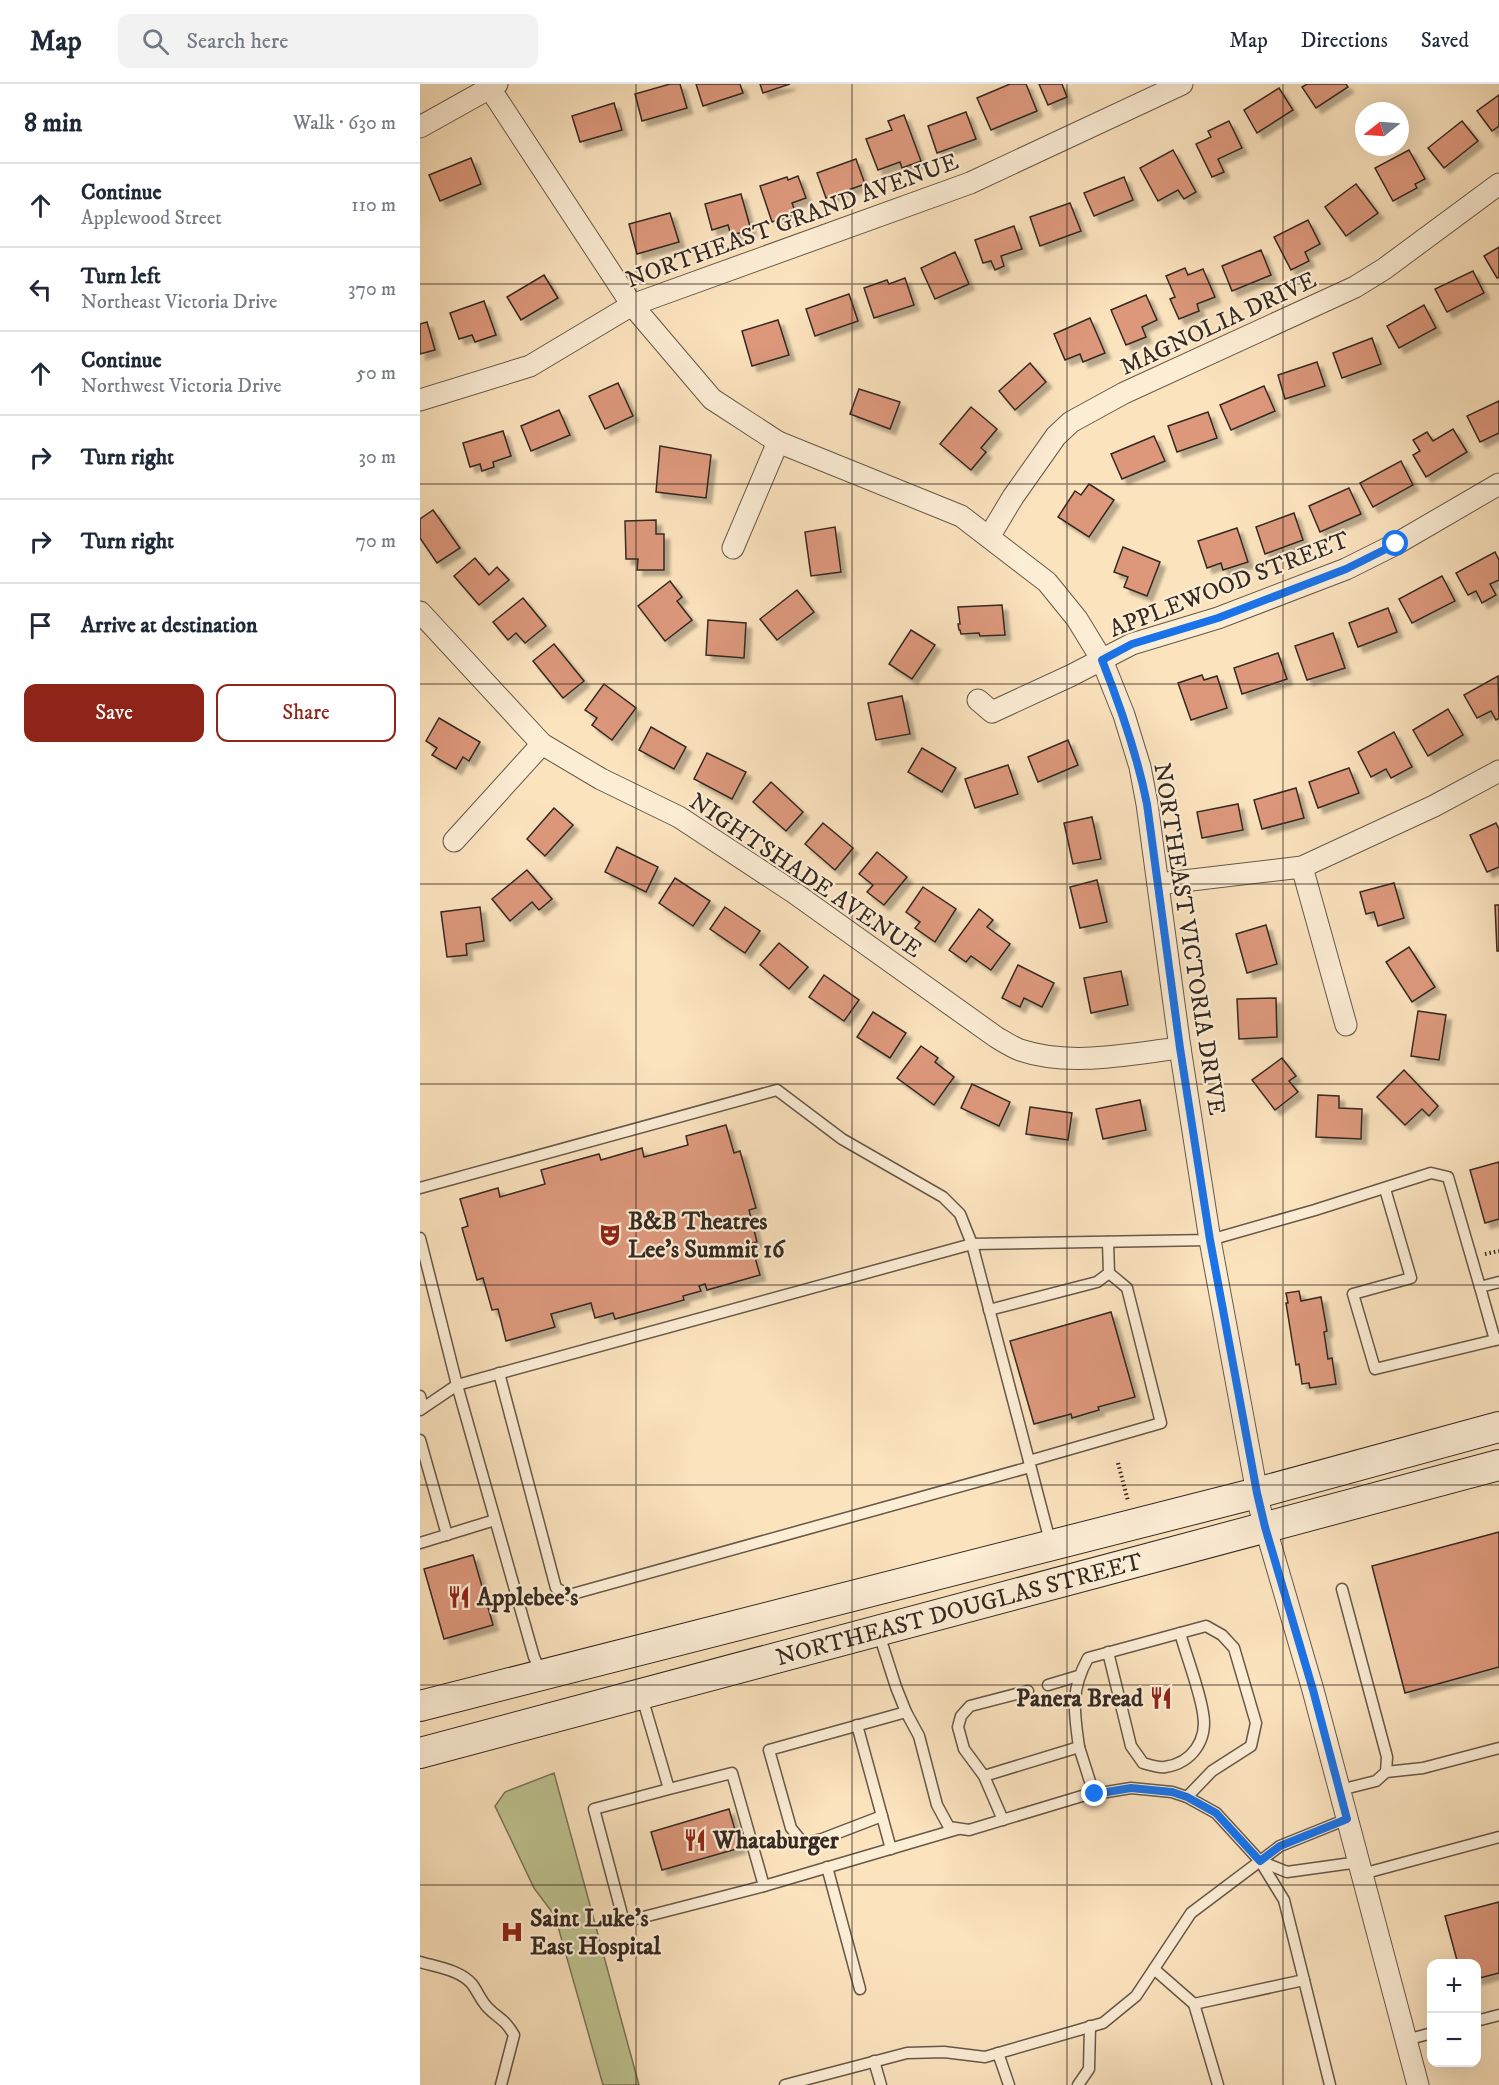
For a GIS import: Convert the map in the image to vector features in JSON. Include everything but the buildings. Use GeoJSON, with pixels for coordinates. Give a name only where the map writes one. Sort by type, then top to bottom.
{"type":"FeatureCollection","features":[{"type":"Feature","properties":{"kind":"main road","name":"NORTHEAST DOUGLAS STREET"},"geometry":{"type":"LineString","coordinates":[[420,1706],[1257,1493],[1499,1427]]}},
{"type":"Feature","properties":{"kind":"main road","name":"NORTHEAST DOUGLAS STREET"},"geometry":{"type":"LineString","coordinates":[[420,1753],[1499,1465]]}},
{"type":"Feature","properties":{"kind":"street","name":"NORTHEAST GRAND AVENUE"},"geometry":{"type":"LineString","coordinates":[[420,400],[530,366],[632,305],[970,183],[1182,84]]}},
{"type":"Feature","properties":{"kind":"street","name":"NORTHEAST VICTORIA DRIVE"},"geometry":{"type":"LineString","coordinates":[[491,85],[632,305],[712,399],[778,442],[960,516],[1047,582],[1077,619],[1102,660],[1124,715],[1140,767],[1210,1240],[1257,1493],[1313,1690],[1418,2085]]}},
{"type":"Feature","properties":{"kind":"street"},"geometry":{"type":"LineString","coordinates":[[420,126],[491,85]]}},
{"type":"Feature","properties":{"kind":"street","name":"MAGNOLIA DRIVE"},"geometry":{"type":"LineString","coordinates":[[989,537],[1013,497],[1056,436],[1071,422],[1124,393],[1355,286],[1384,269],[1499,184]]}},
{"type":"Feature","properties":{"kind":"street"},"geometry":{"type":"LineString","coordinates":[[733,548],[778,442]]}},
{"type":"Feature","properties":{"kind":"street","name":"APPLEWOOD STREET"},"geometry":{"type":"LineString","coordinates":[[978,700],[992,712],[1132,644],[1218,618],[1346,569],[1396,544],[1499,484]]}},
{"type":"Feature","properties":{"kind":"street","name":"NIGHTSHADE AVENUE"},"geometry":{"type":"LineString","coordinates":[[420,612],[542,744],[600,779],[688,824],[793,892],[996,1037],[1019,1050],[1062,1058],[1114,1056],[1180,1048]]}},
{"type":"Feature","properties":{"kind":"street"},"geometry":{"type":"LineString","coordinates":[[454,841],[542,744]]}},
{"type":"Feature","properties":{"kind":"street"},"geometry":{"type":"LineString","coordinates":[[1158,884],[1302,867],[1434,806],[1499,771]]}},
{"type":"Feature","properties":{"kind":"street"},"geometry":{"type":"LineString","coordinates":[[1302,867],[1346,1025]]}},
{"type":"Feature","properties":{"kind":"lane"},"geometry":{"type":"LineString","coordinates":[[420,1188],[777,1090],[842,1139],[943,1197],[960,1214],[972,1244],[1052,1545]]}},
{"type":"Feature","properties":{"kind":"lane"},"geometry":{"type":"LineString","coordinates":[[420,1396],[422,1409],[457,1385],[972,1244],[1210,1240],[1385,1189],[1431,1173],[1448,1177],[1497,1339],[1376,1369],[1353,1294],[1411,1278],[1385,1189]]}},
{"type":"Feature","properties":{"kind":"lane"},"geometry":{"type":"LineString","coordinates":[[420,1238],[457,1385],[534,1657],[542,1675]]}},
{"type":"Feature","properties":{"kind":"lane"},"geometry":{"type":"LineString","coordinates":[[499,1373],[556,1588],[569,1595],[1030,1464],[1161,1423],[1127,1288],[1109,1273],[1108,1242]]}},
{"type":"Feature","properties":{"kind":"lane"},"geometry":{"type":"LineString","coordinates":[[989,1310],[1097,1282],[1109,1273]]}},
{"type":"Feature","properties":{"kind":"lane"},"geometry":{"type":"LineString","coordinates":[[1480,1287],[1499,1282]]}},
{"type":"Feature","properties":{"kind":"lane"},"geometry":{"type":"LineString","coordinates":[[420,1440],[447,1535]]}},
{"type":"Feature","properties":{"kind":"lane"},"geometry":{"type":"LineString","coordinates":[[420,1543],[495,1520]]}},
{"type":"Feature","properties":{"kind":"lane"},"geometry":{"type":"LineString","coordinates":[[1342,1589],[1387,1756],[1386,1772]]}},
{"type":"Feature","properties":{"kind":"lane"},"geometry":{"type":"LineString","coordinates":[[1095,1794],[1079,1747],[1073,1710],[1078,1676],[1088,1658],[1206,1626],[1222,1635],[1234,1648],[1256,1723],[1251,1746],[1212,1771],[1187,1797]]}},
{"type":"Feature","properties":{"kind":"lane"},"geometry":{"type":"LineString","coordinates":[[878,1630],[906,1712],[919,1736],[937,1805],[949,1827],[969,1830],[1082,1796],[1131,1788],[1172,1792],[1187,1797],[1216,1813],[1260,1861],[1284,1900],[1330,2085]]}},
{"type":"Feature","properties":{"kind":"lane"},"geometry":{"type":"LineString","coordinates":[[1107,1652],[1131,1746],[1143,1763],[1163,1768],[1178,1764],[1192,1756],[1204,1733],[1204,1714],[1180,1633]]}},
{"type":"Feature","properties":{"kind":"lane"},"geometry":{"type":"LineString","coordinates":[[1048,1685],[1078,1676]]}},
{"type":"Feature","properties":{"kind":"lane"},"geometry":{"type":"LineString","coordinates":[[1003,1820],[984,1776],[964,1749],[958,1727],[961,1716],[970,1707],[1028,1691]]}},
{"type":"Feature","properties":{"kind":"lane"},"geometry":{"type":"LineString","coordinates":[[641,1694],[669,1789]]}},
{"type":"Feature","properties":{"kind":"lane"},"geometry":{"type":"LineString","coordinates":[[882,1816],[822,1839],[803,1843],[791,1828],[769,1750],[906,1712]]}},
{"type":"Feature","properties":{"kind":"lane"},"geometry":{"type":"LineString","coordinates":[[857,1725],[891,1849]]}},
{"type":"Feature","properties":{"kind":"lane"},"geometry":{"type":"LineString","coordinates":[[984,1776],[1079,1747]]}},
{"type":"Feature","properties":{"kind":"lane"},"geometry":{"type":"LineString","coordinates":[[1340,1790],[1376,1780],[1386,1772],[1423,1768],[1499,1748]]}},
{"type":"Feature","properties":{"kind":"lane"},"geometry":{"type":"LineString","coordinates":[[764,1886],[732,1773],[594,1809],[624,1922],[764,1886],[958,1829]]}},
{"type":"Feature","properties":{"kind":"lane"},"geometry":{"type":"LineString","coordinates":[[785,2085],[907,2053],[944,2052],[985,2057],[1103,2023],[1136,1996],[1191,1913],[1280,1846],[1347,1819]]}},
{"type":"Feature","properties":{"kind":"lane"},"geometry":{"type":"LineString","coordinates":[[1260,1861],[1287,1872],[1360,1868],[1499,1837]]}},
{"type":"Feature","properties":{"kind":"lane"},"geometry":{"type":"LineString","coordinates":[[827,1868],[860,1989]]}},
{"type":"Feature","properties":{"kind":"lane"},"geometry":{"type":"LineString","coordinates":[[420,1962],[451,1971],[470,1982],[490,2010],[506,2021],[514,2035],[501,2085]]}},
{"type":"Feature","properties":{"kind":"lane"},"geometry":{"type":"LineString","coordinates":[[1154,1969],[1194,2004],[1218,2085]]}},
{"type":"Feature","properties":{"kind":"lane"},"geometry":{"type":"LineString","coordinates":[[1194,2004],[1304,1980]]}},
{"type":"Feature","properties":{"kind":"lane"},"geometry":{"type":"LineString","coordinates":[[1481,2020],[1499,2015]]}},
{"type":"Feature","properties":{"kind":"lane"},"geometry":{"type":"LineString","coordinates":[[1078,2085],[1089,2069],[1090,2026]]}},
{"type":"Feature","properties":{"kind":"lane"},"geometry":{"type":"LineString","coordinates":[[1406,2040],[1427,2034]]}},
{"type":"Feature","properties":{"kind":"lane"},"geometry":{"type":"LineString","coordinates":[[998,2053],[1009,2085]]}},
{"type":"Feature","properties":{"kind":"lane"},"geometry":{"type":"LineString","coordinates":[[874,2061],[881,2085]]}},
{"type":"Feature","properties":{"kind":"path"},"geometry":{"type":"LineString","coordinates":[[1118,1463],[1128,1502]]}},
{"type":"Feature","properties":{"kind":"green space"},"geometry":{"type":"Polygon","coordinates":[[[554,1773],[639,2085],[603,2085],[555,1916],[534,1888],[495,1806],[505,1792],[554,1773]]]}},
{"type":"Feature","properties":{"kind":"place","name":"B&B Theatres Lee's Summit 16"},"geometry":{"type":"Point","coordinates":[610,1235]}},
{"type":"Feature","properties":{"kind":"place","name":"Applebee's"},"geometry":{"type":"Point","coordinates":[459,1597]}},
{"type":"Feature","properties":{"kind":"place","name":"Panera Bread"},"geometry":{"type":"Point","coordinates":[1161,1698]}},
{"type":"Feature","properties":{"kind":"place","name":"Whataburger"},"geometry":{"type":"Point","coordinates":[695,1840]}},
{"type":"Feature","properties":{"kind":"place","name":"Saint Luke's East Hospital"},"geometry":{"type":"Point","coordinates":[512,1932]}},
{"type":"Feature","properties":{"kind":"route"},"geometry":{"type":"LineString","coordinates":[[1095,1794],[1131,1788],[1172,1792],[1187,1797],[1216,1813],[1260,1861],[1280,1846],[1347,1819],[1313,1690],[1260,1509],[1210,1240],[1180,1048],[1147,804],[1140,767],[1124,715],[1102,660],[1132,644],[1218,618],[1346,569],[1396,544]]}}]}
